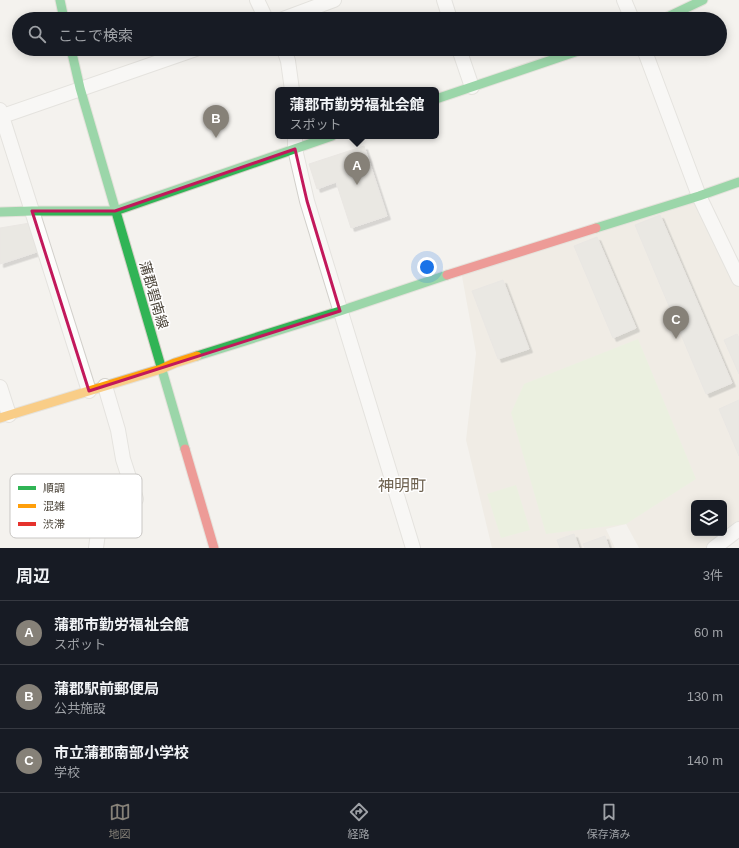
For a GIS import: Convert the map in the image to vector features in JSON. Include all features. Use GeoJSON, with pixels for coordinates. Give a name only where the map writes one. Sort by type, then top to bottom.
{"type":"FeatureCollection","features":[{"type":"Feature","properties":{"kind":"street"},"geometry":{"type":"LineString","coordinates":[[60,0],[63,12]]}},
{"type":"Feature","properties":{"kind":"street"},"geometry":{"type":"LineString","coordinates":[[257,0],[263,12]]}},
{"type":"Feature","properties":{"kind":"street"},"geometry":{"type":"LineString","coordinates":[[302,12],[334,0]]}},
{"type":"Feature","properties":{"kind":"street"},"geometry":{"type":"LineString","coordinates":[[444,0],[448,12]]}},
{"type":"Feature","properties":{"kind":"street"},"geometry":{"type":"LineString","coordinates":[[624,0],[629,12]]}},
{"type":"Feature","properties":{"kind":"street"},"geometry":{"type":"LineString","coordinates":[[678,12],[703,0]]}},
{"type":"Feature","properties":{"kind":"street","name":"蒲郡碧南線"},"geometry":{"type":"LineString","coordinates":[[73,56],[80,88],[115,211],[214,548]]}},
{"type":"Feature","properties":{"kind":"street"},"geometry":{"type":"LineString","coordinates":[[89,391],[1,114],[175,56]]}},
{"type":"Feature","properties":{"kind":"street"},"geometry":{"type":"LineString","coordinates":[[287,56],[292,87]]}},
{"type":"Feature","properties":{"kind":"street"},"geometry":{"type":"LineString","coordinates":[[462,56],[472,87]]}},
{"type":"Feature","properties":{"kind":"street"},"geometry":{"type":"LineString","coordinates":[[439,98],[563,56]]}},
{"type":"Feature","properties":{"kind":"street"},"geometry":{"type":"LineString","coordinates":[[647,56],[700,196],[739,279]]}},
{"type":"Feature","properties":{"kind":"street"},"geometry":{"type":"LineString","coordinates":[[0,212],[115,211],[295,142],[314,139]]}},
{"type":"Feature","properties":{"kind":"street"},"geometry":{"type":"LineString","coordinates":[[295,142],[307,201],[413,548]]}},
{"type":"Feature","properties":{"kind":"street"},"geometry":{"type":"LineString","coordinates":[[0,387],[4,416],[161,369],[487,262],[700,196],[739,182]]}},
{"type":"Feature","properties":{"kind":"street"},"geometry":{"type":"LineString","coordinates":[[105,386],[118,430],[128,474]]}},
{"type":"Feature","properties":{"kind":"street"},"geometry":{"type":"LineString","coordinates":[[714,548],[739,530]]}},
{"type":"Feature","properties":{"kind":"street"},"geometry":{"type":"LineString","coordinates":[[96,548],[97,538]]}},
{"type":"Feature","properties":{"kind":"highlighted area"},"geometry":{"type":"Polygon","coordinates":[[[295,149],[307,201],[340,311],[89,391],[32,211],[115,211],[295,149]]]}},
{"type":"Feature","properties":{"kind":"shaded area"},"geometry":{"type":"Polygon","coordinates":[[[699,196],[739,279],[739,531],[717,548],[639,548],[626,524],[606,529],[615,548],[492,548],[466,440],[476,353],[461,271],[699,196]]]}},
{"type":"Feature","properties":{"kind":"green space"},"geometry":{"type":"Polygon","coordinates":[[[638,339],[696,479],[626,524],[546,534],[511,413],[524,384],[638,339]]]}},
{"type":"Feature","properties":{"kind":"green space"},"geometry":{"type":"Polygon","coordinates":[[[516,485],[530,530],[501,538],[487,494],[516,485]]]}},
{"type":"Feature","properties":{"kind":"building"},"geometry":{"type":"Polygon","coordinates":[[[364,146],[387,216],[351,228],[336,182],[317,189],[309,164],[364,146]]]}},
{"type":"Feature","properties":{"kind":"building"},"geometry":{"type":"Polygon","coordinates":[[[660,215],[732,383],[706,394],[635,225],[660,215]]]}},
{"type":"Feature","properties":{"kind":"building"},"geometry":{"type":"Polygon","coordinates":[[[30,223],[40,251],[0,264],[0,228],[30,223]]]}},
{"type":"Feature","properties":{"kind":"building"},"geometry":{"type":"Polygon","coordinates":[[[597,237],[636,328],[613,338],[574,246],[597,237]]]}},
{"type":"Feature","properties":{"kind":"building"},"geometry":{"type":"Polygon","coordinates":[[[503,280],[529,349],[498,359],[472,291],[503,280]]]}},
{"type":"Feature","properties":{"kind":"building"},"geometry":{"type":"Polygon","coordinates":[[[737,334],[739,338],[739,374],[724,340],[737,334]]]}},
{"type":"Feature","properties":{"kind":"building"},"geometry":{"type":"Polygon","coordinates":[[[739,400],[739,456],[719,409],[739,400]]]}},
{"type":"Feature","properties":{"kind":"building"},"geometry":{"type":"Polygon","coordinates":[[[574,534],[579,548],[560,548],[557,540],[574,534]]]}},
{"type":"Feature","properties":{"kind":"building"},"geometry":{"type":"Polygon","coordinates":[[[605,536],[609,548],[585,548],[583,544],[605,536]]]}},
{"type":"Feature","properties":{"kind":"traffic: fast"},"geometry":{"type":"LineString","coordinates":[[60,0],[63,12]]}},
{"type":"Feature","properties":{"kind":"traffic: fast"},"geometry":{"type":"LineString","coordinates":[[678,12],[703,0]]}},
{"type":"Feature","properties":{"kind":"traffic: fast"},"geometry":{"type":"LineString","coordinates":[[73,56],[80,88],[185,449]]}},
{"type":"Feature","properties":{"kind":"traffic: fast"},"geometry":{"type":"LineString","coordinates":[[439,98],[563,56]]}},
{"type":"Feature","properties":{"kind":"traffic: fast"},"geometry":{"type":"LineString","coordinates":[[0,212],[115,211],[323,139]]}},
{"type":"Feature","properties":{"kind":"traffic: fast"},"geometry":{"type":"LineString","coordinates":[[596,228],[739,182]]}},
{"type":"Feature","properties":{"kind":"traffic: fast"},"geometry":{"type":"LineString","coordinates":[[197,356],[340,311],[447,275]]}},
{"type":"Feature","properties":{"kind":"traffic: slow"},"geometry":{"type":"LineString","coordinates":[[0,418],[161,369],[197,356]]}},
{"type":"Feature","properties":{"kind":"traffic: jam"},"geometry":{"type":"LineString","coordinates":[[447,275],[596,228]]}},
{"type":"Feature","properties":{"kind":"traffic: jam"},"geometry":{"type":"LineString","coordinates":[[185,449],[214,548]]}},
{"type":"Feature","properties":{"kind":"place","name":"蒲郡駅前郵便局"},"geometry":{"type":"Point","coordinates":[216,138]}},
{"type":"Feature","properties":{"kind":"place","name":"蒲郡市勤労福祉会館"},"geometry":{"type":"Point","coordinates":[357,185]}},
{"type":"Feature","properties":{"kind":"place","name":"市立蒲郡南部小学校"},"geometry":{"type":"Point","coordinates":[676,339]}},
{"type":"Feature","properties":{"kind":"district","name":"神明町"},"geometry":{"type":"Point","coordinates":[402,485]}}]}
